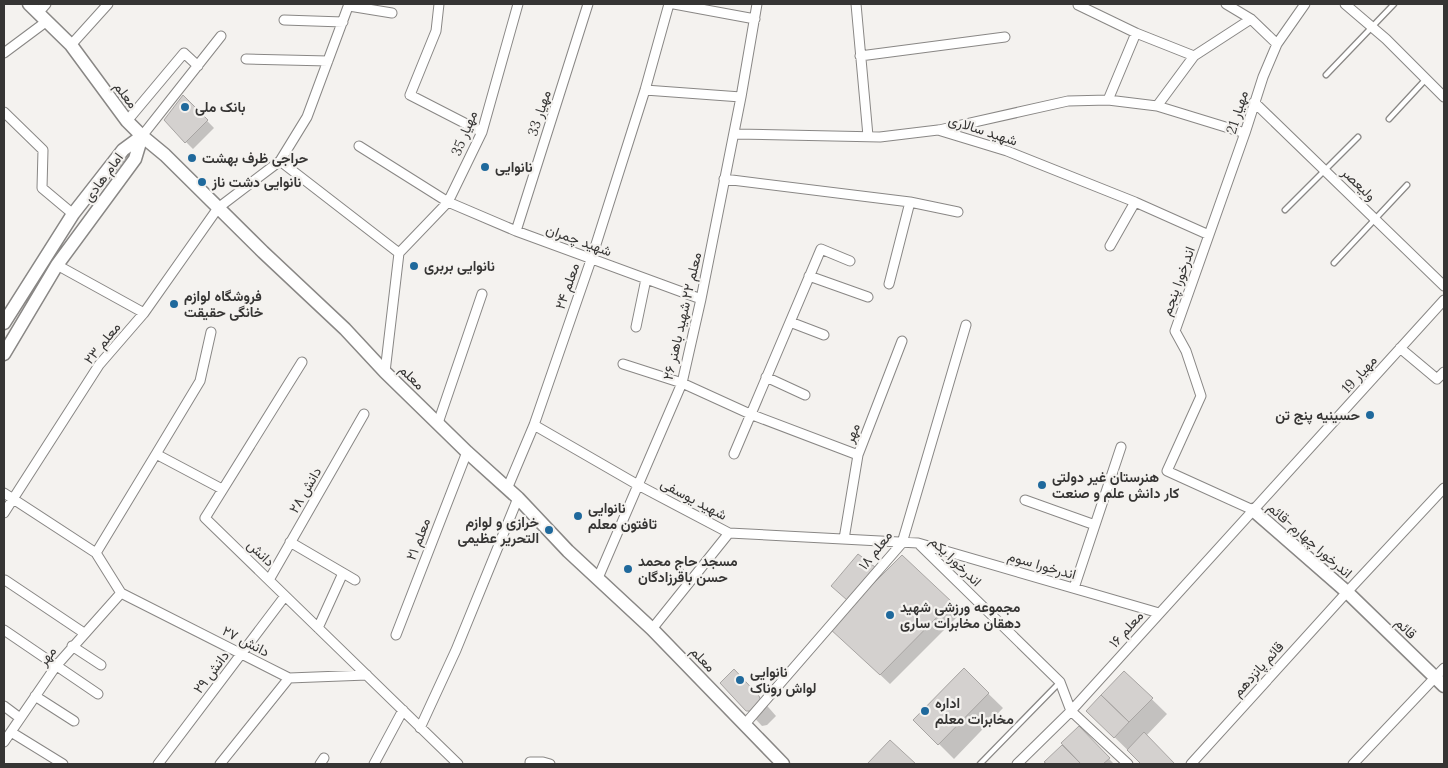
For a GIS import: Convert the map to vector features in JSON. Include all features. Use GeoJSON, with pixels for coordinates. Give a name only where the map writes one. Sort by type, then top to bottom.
{"type":"FeatureCollection","features":[{"type":"Feature","properties":{"kind":"main road","name":"معلم"},"geometry":{"type":"LineString","coordinates":[[40,10],[71,46],[127,121],[165,155],[345,329],[385,372],[506,489],[518,498],[568,551],[652,629],[783,764]]}},
{"type":"Feature","properties":{"kind":"main road","name":"امام هادی"},"geometry":{"type":"LineString","coordinates":[[4,323],[74,214],[124,150],[142,136]]}},
{"type":"Feature","properties":{"kind":"main road","name":"امام هادی"},"geometry":{"type":"LineString","coordinates":[[4,354],[57,265],[136,159],[142,136]]}},
{"type":"Feature","properties":{"kind":"main road","name":"اندرخورا چهارم-قائم"},"geometry":{"type":"LineString","coordinates":[[1253,510],[1347,592]]}},
{"type":"Feature","properties":{"kind":"main road","name":"قائم"},"geometry":{"type":"LineString","coordinates":[[1347,592],[1440,682]]}},
{"type":"Feature","properties":{"kind":"street"},"geometry":{"type":"LineString","coordinates":[[71,46],[108,4]]}},
{"type":"Feature","properties":{"kind":"street"},"geometry":{"type":"LineString","coordinates":[[439,4],[436,31],[410,94],[482,132]]}},
{"type":"Feature","properties":{"kind":"street","name":"مهیار 35"},"geometry":{"type":"LineString","coordinates":[[399,252],[448,202],[482,132],[518,4]]}},
{"type":"Feature","properties":{"kind":"street","name":"مهیار 33"},"geometry":{"type":"LineString","coordinates":[[516,232],[588,4]]}},
{"type":"Feature","properties":{"kind":"street","name":"معلم ۲۴"},"geometry":{"type":"LineString","coordinates":[[506,489],[534,425],[591,260],[645,90],[669,4]]}},
{"type":"Feature","properties":{"kind":"street"},"geometry":{"type":"LineString","coordinates":[[674,4],[755,19]]}},
{"type":"Feature","properties":{"kind":"street","name":"معلم ۲۲ شهید باهنر ۲۶"},"geometry":{"type":"LineString","coordinates":[[598,578],[682,384],[734,134],[757,4]]}},
{"type":"Feature","properties":{"kind":"street"},"geometry":{"type":"LineString","coordinates":[[856,4],[868,136]]}},
{"type":"Feature","properties":{"kind":"street"},"geometry":{"type":"LineString","coordinates":[[1078,4],[1136,33],[1194,56]]}},
{"type":"Feature","properties":{"kind":"street"},"geometry":{"type":"LineString","coordinates":[[1226,4],[1251,19],[1278,44]]}},
{"type":"Feature","properties":{"kind":"street","name":"مهیار 21"},"geometry":{"type":"LineString","coordinates":[[1210,235],[1263,77],[1278,44],[1305,4]]}},
{"type":"Feature","properties":{"kind":"street"},"geometry":{"type":"LineString","coordinates":[[1345,4],[1372,27],[1444,97]]}},
{"type":"Feature","properties":{"kind":"street"},"geometry":{"type":"LineString","coordinates":[[385,372],[399,252],[280,162],[307,117],[349,5],[392,13]]}},
{"type":"Feature","properties":{"kind":"street"},"geometry":{"type":"LineString","coordinates":[[4,53],[40,10]]}},
{"type":"Feature","properties":{"kind":"street"},"geometry":{"type":"LineString","coordinates":[[1157,106],[1194,56],[1251,19]]}},
{"type":"Feature","properties":{"kind":"street"},"geometry":{"type":"LineString","coordinates":[[284,20],[343,22]]}},
{"type":"Feature","properties":{"kind":"street"},"geometry":{"type":"LineString","coordinates":[[1108,100],[1136,33]]}},
{"type":"Feature","properties":{"kind":"street"},"geometry":{"type":"LineString","coordinates":[[142,136],[221,36]]}},
{"type":"Feature","properties":{"kind":"street"},"geometry":{"type":"LineString","coordinates":[[860,56],[1005,37]]}},
{"type":"Feature","properties":{"kind":"street"},"geometry":{"type":"LineString","coordinates":[[127,121],[184,53],[198,66]]}},
{"type":"Feature","properties":{"kind":"street"},"geometry":{"type":"LineString","coordinates":[[246,59],[328,62]]}},
{"type":"Feature","properties":{"kind":"street"},"geometry":{"type":"LineString","coordinates":[[645,90],[741,97]]}},
{"type":"Feature","properties":{"kind":"street"},"geometry":{"type":"LineString","coordinates":[[938,130],[1068,101],[1108,100],[1157,106],[1245,133]]}},
{"type":"Feature","properties":{"kind":"street","name":"ولیعصر"},"geometry":{"type":"LineString","coordinates":[[1254,102],[1444,286]]}},
{"type":"Feature","properties":{"kind":"street"},"geometry":{"type":"LineString","coordinates":[[4,112],[43,150],[42,188],[74,214]]}},
{"type":"Feature","properties":{"kind":"street","name":"شهید سالاری"},"geometry":{"type":"LineString","coordinates":[[734,134],[880,137],[938,130],[1007,152],[1134,202],[1210,235]]}},
{"type":"Feature","properties":{"kind":"street","name":"شهید چمران"},"geometry":{"type":"LineString","coordinates":[[359,146],[448,202],[516,232],[701,299]]}},
{"type":"Feature","properties":{"kind":"street","name":"معلم ۲۳"},"geometry":{"type":"LineString","coordinates":[[4,513],[99,365],[144,313],[218,208],[280,162]]}},
{"type":"Feature","properties":{"kind":"street"},"geometry":{"type":"LineString","coordinates":[[724,179],[910,202],[958,212]]}},
{"type":"Feature","properties":{"kind":"street"},"geometry":{"type":"LineString","coordinates":[[889,284],[910,202]]}},
{"type":"Feature","properties":{"kind":"street"},"geometry":{"type":"LineString","coordinates":[[1110,246],[1134,202]]}},
{"type":"Feature","properties":{"kind":"street","name":"اندرخورا پنجم"},"geometry":{"type":"LineString","coordinates":[[1210,235],[1175,331],[1186,351],[1201,396],[1167,471],[1253,510]]}},
{"type":"Feature","properties":{"kind":"street"},"geometry":{"type":"LineString","coordinates":[[734,454],[821,249],[850,261]]}},
{"type":"Feature","properties":{"kind":"street"},"geometry":{"type":"LineString","coordinates":[[57,265],[144,313]]}},
{"type":"Feature","properties":{"kind":"street"},"geometry":{"type":"LineString","coordinates":[[809,276],[868,297]]}},
{"type":"Feature","properties":{"kind":"street"},"geometry":{"type":"LineString","coordinates":[[636,327],[646,279]]}},
{"type":"Feature","properties":{"kind":"street"},"geometry":{"type":"LineString","coordinates":[[438,423],[482,294]]}},
{"type":"Feature","properties":{"kind":"street","name":"مهیار 19"},"geometry":{"type":"LineString","coordinates":[[1253,510],[1444,300]]}},
{"type":"Feature","properties":{"kind":"street"},"geometry":{"type":"LineString","coordinates":[[790,322],[824,335]]}},
{"type":"Feature","properties":{"kind":"street","name":"معلم ۱۸"},"geometry":{"type":"LineString","coordinates":[[745,724],[902,542],[966,325]]}},
{"type":"Feature","properties":{"kind":"street"},"geometry":{"type":"LineString","coordinates":[[96,553],[200,381],[211,332]]}},
{"type":"Feature","properties":{"kind":"street","name":"مهر"},"geometry":{"type":"LineString","coordinates":[[844,540],[858,456],[902,341]]}},
{"type":"Feature","properties":{"kind":"street"},"geometry":{"type":"LineString","coordinates":[[1400,348],[1437,379],[1444,372]]}},
{"type":"Feature","properties":{"kind":"street"},"geometry":{"type":"LineString","coordinates":[[156,454],[222,489],[302,362]]}},
{"type":"Feature","properties":{"kind":"street"},"geometry":{"type":"LineString","coordinates":[[623,364],[682,384],[750,414],[858,456]]}},
{"type":"Feature","properties":{"kind":"street"},"geometry":{"type":"LineString","coordinates":[[766,377],[805,395]]}},
{"type":"Feature","properties":{"kind":"street","name":"دانش ۲۸"},"geometry":{"type":"LineString","coordinates":[[268,580],[364,414]]}},
{"type":"Feature","properties":{"kind":"street","name":"شهید یوسفی"},"geometry":{"type":"LineString","coordinates":[[534,425],[638,485],[729,533],[918,543]]}},
{"type":"Feature","properties":{"kind":"street"},"geometry":{"type":"LineString","coordinates":[[1074,588],[1121,447]]}},
{"type":"Feature","properties":{"kind":"street","name":"معلم ۲۱"},"geometry":{"type":"LineString","coordinates":[[396,635],[467,452]]}},
{"type":"Feature","properties":{"kind":"street","name":"قائم پانزدهم"},"geometry":{"type":"LineString","coordinates":[[1191,764],[1444,488]]}},
{"type":"Feature","properties":{"kind":"street","name":"دانش"},"geometry":{"type":"LineString","coordinates":[[222,489],[205,518],[458,764]]}},
{"type":"Feature","properties":{"kind":"street"},"geometry":{"type":"LineString","coordinates":[[4,493],[96,553],[121,593]]}},
{"type":"Feature","properties":{"kind":"street"},"geometry":{"type":"LineString","coordinates":[[420,728],[456,650],[518,498]]}},
{"type":"Feature","properties":{"kind":"street"},"geometry":{"type":"LineString","coordinates":[[1025,500],[1095,524]]}},
{"type":"Feature","properties":{"kind":"street","name":"معلم ۱۶"},"geometry":{"type":"LineString","coordinates":[[1017,764],[1071,711],[1253,510]]}},
{"type":"Feature","properties":{"kind":"street"},"geometry":{"type":"LineString","coordinates":[[652,629],[729,533]]}},
{"type":"Feature","properties":{"kind":"street"},"geometry":{"type":"LineString","coordinates":[[290,542],[354,580]]}},
{"type":"Feature","properties":{"kind":"street","name":"اندرخورا سوم"},"geometry":{"type":"LineString","coordinates":[[918,543],[1159,613]]}},
{"type":"Feature","properties":{"kind":"street","name":"اندرخورا یکم"},"geometry":{"type":"LineString","coordinates":[[918,543],[1060,682],[1071,711]]}},
{"type":"Feature","properties":{"kind":"street"},"geometry":{"type":"LineString","coordinates":[[318,628],[343,573]]}},
{"type":"Feature","properties":{"kind":"street"},"geometry":{"type":"LineString","coordinates":[[5,580],[84,633]]}},
{"type":"Feature","properties":{"kind":"street","name":"مهر"},"geometry":{"type":"LineString","coordinates":[[4,742],[56,666],[121,593]]}},
{"type":"Feature","properties":{"kind":"street","name":"دانش ۲۷"},"geometry":{"type":"LineString","coordinates":[[121,593],[289,678],[367,675]]}},
{"type":"Feature","properties":{"kind":"street","name":"دانش ٢٩"},"geometry":{"type":"LineString","coordinates":[[158,764],[285,596]]}},
{"type":"Feature","properties":{"kind":"street"},"geometry":{"type":"LineString","coordinates":[[4,630],[98,694]]}},
{"type":"Feature","properties":{"kind":"street"},"geometry":{"type":"LineString","coordinates":[[72,646],[101,665]]}},
{"type":"Feature","properties":{"kind":"street"},"geometry":{"type":"LineString","coordinates":[[1353,764],[1440,682],[1444,668]]}},
{"type":"Feature","properties":{"kind":"street"},"geometry":{"type":"LineString","coordinates":[[220,764],[289,678]]}},
{"type":"Feature","properties":{"kind":"street"},"geometry":{"type":"LineString","coordinates":[[35,696],[74,720]]}},
{"type":"Feature","properties":{"kind":"street"},"geometry":{"type":"LineString","coordinates":[[4,706],[20,718]]}},
{"type":"Feature","properties":{"kind":"street"},"geometry":{"type":"LineString","coordinates":[[374,764],[403,710]]}},
{"type":"Feature","properties":{"kind":"street"},"geometry":{"type":"LineString","coordinates":[[1071,711],[1128,764]]}},
{"type":"Feature","properties":{"kind":"street"},"geometry":{"type":"LineString","coordinates":[[11,732],[63,764]]}},
{"type":"Feature","properties":{"kind":"street"},"geometry":{"type":"LineString","coordinates":[[530,762],[550,764]]}},
{"type":"Feature","properties":{"kind":"lane"},"geometry":{"type":"LineString","coordinates":[[1326,75],[1394,4]]}},
{"type":"Feature","properties":{"kind":"lane"},"geometry":{"type":"LineString","coordinates":[[1389,119],[1426,79]]}},
{"type":"Feature","properties":{"kind":"lane"},"geometry":{"type":"LineString","coordinates":[[1285,210],[1358,137]]}},
{"type":"Feature","properties":{"kind":"lane"},"geometry":{"type":"LineString","coordinates":[[1334,264],[1407,185]]}},
{"type":"Feature","properties":{"kind":"lane"},"geometry":{"type":"LineString","coordinates":[[980,764],[1060,682]]}},
{"type":"Feature","properties":{"kind":"building","name":"بانک ملی"},"geometry":{"type":"Polygon","coordinates":[[[183,95],[208,120],[185,143],[164,120],[183,95]]]}},
{"type":"Feature","properties":{"kind":"building"},"geometry":{"type":"Polygon","coordinates":[[[858,554],[875,567],[847,600],[831,586],[858,554]]]}},
{"type":"Feature","properties":{"kind":"building","name":"مجموعه ورزشی شهید دهقان مخابرات ساری"},"geometry":{"type":"Polygon","coordinates":[[[902,555],[952,602],[880,675],[829,628],[902,555]]]}},
{"type":"Feature","properties":{"kind":"building"},"geometry":{"type":"Polygon","coordinates":[[[964,668],[989,693],[938,745],[913,720],[964,668]]]}},
{"type":"Feature","properties":{"kind":"building"},"geometry":{"type":"Polygon","coordinates":[[[734,669],[759,696],[761,701],[752,711],[746,711],[720,683],[734,669]]]}},
{"type":"Feature","properties":{"kind":"building"},"geometry":{"type":"Polygon","coordinates":[[[1124,671],[1153,698],[1129,722],[1101,695],[1124,671]]]}},
{"type":"Feature","properties":{"kind":"building"},"geometry":{"type":"Polygon","coordinates":[[[1101,695],[1129,722],[1114,738],[1086,711],[1101,695]]]}},
{"type":"Feature","properties":{"kind":"building"},"geometry":{"type":"Polygon","coordinates":[[[1079,726],[1110,758],[1103,764],[1081,764],[1061,743],[1079,726]]]}},
{"type":"Feature","properties":{"kind":"building"},"geometry":{"type":"Polygon","coordinates":[[[1144,732],[1175,764],[1141,764],[1127,750],[1144,732]]]}},
{"type":"Feature","properties":{"kind":"building"},"geometry":{"type":"Polygon","coordinates":[[[890,740],[916,764],[867,764],[890,740]]]}},
{"type":"Feature","properties":{"kind":"building"},"geometry":{"type":"Polygon","coordinates":[[[1062,745],[1081,764],[1047,764],[1044,762],[1062,745]]]}},
{"type":"Feature","properties":{"kind":"place","name":"بانک ملی"},"geometry":{"type":"Point","coordinates":[185,107]}},
{"type":"Feature","properties":{"kind":"place","name":"حراجی ظرف بهشت"},"geometry":{"type":"Point","coordinates":[192,158]}},
{"type":"Feature","properties":{"kind":"place","name":"نانوایی"},"geometry":{"type":"Point","coordinates":[485,167]}},
{"type":"Feature","properties":{"kind":"place","name":"نانوایی دشت ناز"},"geometry":{"type":"Point","coordinates":[202,182]}},
{"type":"Feature","properties":{"kind":"place","name":"نانوایی بربری"},"geometry":{"type":"Point","coordinates":[414,266]}},
{"type":"Feature","properties":{"kind":"place","name":"فروشگاه لوازم خانگی حقیقت"},"geometry":{"type":"Point","coordinates":[174,304]}},
{"type":"Feature","properties":{"kind":"place","name":"حسینیه پنج تن"},"geometry":{"type":"Point","coordinates":[1370,415]}},
{"type":"Feature","properties":{"kind":"place","name":"هنرستان غیر دولتی کار دانش علم و صنعت"},"geometry":{"type":"Point","coordinates":[1042,485]}},
{"type":"Feature","properties":{"kind":"place","name":"نانوایی تافتون معلم"},"geometry":{"type":"Point","coordinates":[578,516]}},
{"type":"Feature","properties":{"kind":"place","name":"خرازی و لوازم التحریر عظیمی"},"geometry":{"type":"Point","coordinates":[549,530]}},
{"type":"Feature","properties":{"kind":"place","name":"مسجد حاج محمد حسن باقرزادگان"},"geometry":{"type":"Point","coordinates":[628,569]}},
{"type":"Feature","properties":{"kind":"place","name":"مجموعه ورزشی شهید دهقان مخابرات ساری"},"geometry":{"type":"Point","coordinates":[890,615]}},
{"type":"Feature","properties":{"kind":"place","name":"نانوایی لواش روناک"},"geometry":{"type":"Point","coordinates":[740,680]}},
{"type":"Feature","properties":{"kind":"place","name":"اداره مخابرات معلم"},"geometry":{"type":"Point","coordinates":[925,711]}}]}
